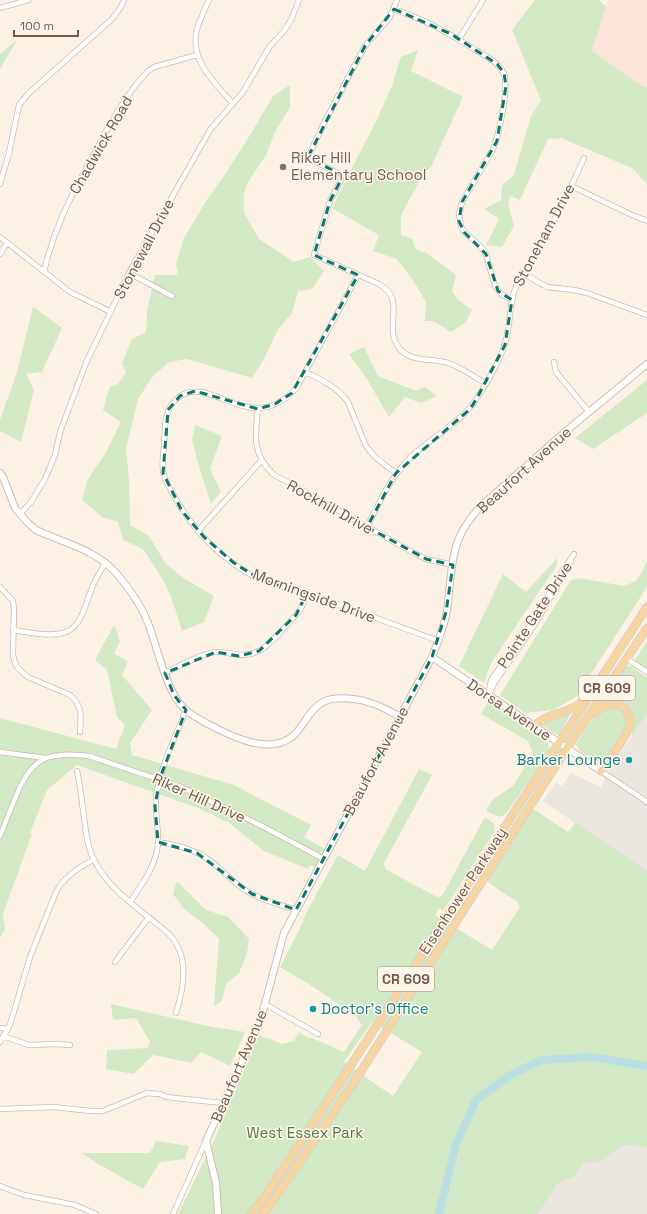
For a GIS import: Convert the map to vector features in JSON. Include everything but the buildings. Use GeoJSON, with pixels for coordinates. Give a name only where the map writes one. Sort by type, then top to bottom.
{"type":"FeatureCollection","features":[{"type":"Feature","properties":{"kind":"main road","name":"Eisenhower Parkway"},"geometry":{"type":"LineString","coordinates":[[251,1214],[262,1201],[342,1080],[647,607]]}},
{"type":"Feature","properties":{"kind":"main road","name":"Eisenhower Parkway"},"geometry":{"type":"LineString","coordinates":[[263,1214],[351,1087],[567,748],[647,628]]}},
{"type":"Feature","properties":{"kind":"main road"},"geometry":{"type":"LineString","coordinates":[[534,726],[540,720],[548,716],[576,706],[590,694]]}},
{"type":"Feature","properties":{"kind":"main road"},"geometry":{"type":"LineString","coordinates":[[587,717],[598,709],[607,705],[622,706],[629,716],[630,724],[628,732],[601,771]]}},
{"type":"Feature","properties":{"kind":"street"},"geometry":{"type":"LineString","coordinates":[[0,8],[28,0]]}},
{"type":"Feature","properties":{"kind":"street"},"geometry":{"type":"LineString","coordinates":[[0,184],[9,153],[19,105],[29,93],[112,19],[121,7],[124,0]]}},
{"type":"Feature","properties":{"kind":"street"},"geometry":{"type":"LineString","coordinates":[[209,0],[197,30],[197,55],[212,80],[233,104]]}},
{"type":"Feature","properties":{"kind":"street","name":"Stonewall Drive"},"geometry":{"type":"LineString","coordinates":[[20,514],[32,502],[46,479],[55,455],[60,432],[86,363],[129,273],[210,130],[243,92],[270,46],[284,31],[291,20],[299,0]]}},
{"type":"Feature","properties":{"kind":"street"},"geometry":{"type":"LineString","coordinates":[[398,0],[390,16],[365,46],[324,123],[310,153],[311,159],[339,174],[341,180],[330,201],[314,255],[387,289],[392,297],[394,306],[392,324],[393,334],[396,343],[402,351],[417,359],[449,363],[466,371],[485,384]]}},
{"type":"Feature","properties":{"kind":"street"},"geometry":{"type":"LineString","coordinates":[[458,39],[483,0]]}},
{"type":"Feature","properties":{"kind":"street"},"geometry":{"type":"LineString","coordinates":[[394,9],[433,25],[458,39],[497,64],[504,73],[506,80],[500,125],[496,142],[462,202],[459,213],[461,227],[464,232],[478,244],[486,254],[495,286],[498,291],[512,300]]}},
{"type":"Feature","properties":{"kind":"street","name":"Chadwick Road"},"geometry":{"type":"LineString","coordinates":[[44,272],[48,253],[61,217],[118,110],[148,71],[154,67],[197,55]]}},
{"type":"Feature","properties":{"kind":"street","name":"Stoneham Drive"},"geometry":{"type":"LineString","coordinates":[[367,527],[396,473],[418,451],[470,409],[485,384],[505,345],[508,334],[512,300],[516,287],[537,251],[584,158]]}},
{"type":"Feature","properties":{"kind":"street"},"geometry":{"type":"LineString","coordinates":[[571,186],[647,221]]}},
{"type":"Feature","properties":{"kind":"street"},"geometry":{"type":"LineString","coordinates":[[0,237],[70,292],[111,312]]}},
{"type":"Feature","properties":{"kind":"street"},"geometry":{"type":"LineString","coordinates":[[0,254],[6,243]]}},
{"type":"Feature","properties":{"kind":"street"},"geometry":{"type":"LineString","coordinates":[[129,273],[172,296]]}},
{"type":"Feature","properties":{"kind":"street"},"geometry":{"type":"LineString","coordinates":[[524,274],[547,288],[574,290],[587,293],[647,315]]}},
{"type":"Feature","properties":{"kind":"street","name":"Morningside Drive"},"geometry":{"type":"LineString","coordinates":[[358,275],[292,393],[275,404],[258,409],[230,403],[207,393],[198,391],[183,394],[175,400],[170,407],[167,416],[162,460],[163,473],[182,511],[198,531],[220,553],[250,574],[263,581],[307,594],[439,641]]}},
{"type":"Feature","properties":{"kind":"street"},"geometry":{"type":"LineString","coordinates":[[554,362],[556,372],[589,412]]}},
{"type":"Feature","properties":{"kind":"street","name":"Beaufort Avenue"},"geometry":{"type":"LineString","coordinates":[[173,1214],[222,1103],[254,1038],[265,1004],[284,933],[401,717],[439,641],[446,612],[456,548],[460,536],[473,515],[481,506],[589,412],[647,364]]}},
{"type":"Feature","properties":{"kind":"street"},"geometry":{"type":"LineString","coordinates":[[305,372],[328,383],[344,396],[370,452],[376,459],[396,473]]}},
{"type":"Feature","properties":{"kind":"street","name":"Rockhill Drive"},"geometry":{"type":"LineString","coordinates":[[258,409],[256,438],[257,448],[262,460],[269,470],[277,477],[426,559],[453,565]]}},
{"type":"Feature","properties":{"kind":"street"},"geometry":{"type":"LineString","coordinates":[[198,531],[262,460]]}},
{"type":"Feature","properties":{"kind":"street"},"geometry":{"type":"LineString","coordinates":[[0,473],[15,508],[36,530],[97,557],[117,574],[138,603],[147,621],[174,695],[186,710],[195,717],[228,734],[249,742],[266,744],[282,742],[290,739],[296,734],[312,711],[319,704],[332,699],[355,700],[374,704],[401,717]]}},
{"type":"Feature","properties":{"kind":"street","name":"Pointe Gate Drive"},"geometry":{"type":"LineString","coordinates":[[574,554],[568,569],[535,624],[495,682],[488,695],[491,680],[532,622],[574,554]]}},
{"type":"Feature","properties":{"kind":"street"},"geometry":{"type":"LineString","coordinates":[[13,630],[46,634],[63,633],[76,626],[92,587],[105,563]]}},
{"type":"Feature","properties":{"kind":"street"},"geometry":{"type":"LineString","coordinates":[[0,587],[13,601],[13,655],[15,663],[18,668],[28,677],[70,694],[75,699],[81,711],[80,732]]}},
{"type":"Feature","properties":{"kind":"street"},"geometry":{"type":"LineString","coordinates":[[165,673],[216,652],[239,656],[259,651],[266,646],[296,615],[301,609],[307,594]]}},
{"type":"Feature","properties":{"kind":"street","name":"Dorsa Avenue"},"geometry":{"type":"LineString","coordinates":[[432,657],[647,802]]}},
{"type":"Feature","properties":{"kind":"street"},"geometry":{"type":"LineString","coordinates":[[627,658],[647,672]]}},
{"type":"Feature","properties":{"kind":"street"},"geometry":{"type":"LineString","coordinates":[[130,902],[149,872],[155,858],[158,842],[155,806],[159,779],[186,710]]}},
{"type":"Feature","properties":{"kind":"street","name":"Riker Hill Drive"},"geometry":{"type":"LineString","coordinates":[[0,752],[45,758]]}},
{"type":"Feature","properties":{"kind":"street","name":"Riker Hill Drive"},"geometry":{"type":"LineString","coordinates":[[0,836],[27,772],[37,763],[45,758],[59,754],[89,756],[181,787],[262,826],[324,859]]}},
{"type":"Feature","properties":{"kind":"street"},"geometry":{"type":"LineString","coordinates":[[77,771],[87,839],[93,860],[115,889],[176,941],[182,955],[183,978],[180,1001],[176,1013]]}},
{"type":"Feature","properties":{"kind":"street"},"geometry":{"type":"LineString","coordinates":[[158,842],[186,848],[197,853],[207,858],[233,881],[252,894],[296,910]]}},
{"type":"Feature","properties":{"kind":"street"},"geometry":{"type":"LineString","coordinates":[[0,1042],[8,1029],[30,957],[60,884],[75,870],[93,860]]}},
{"type":"Feature","properties":{"kind":"street"},"geometry":{"type":"LineString","coordinates":[[115,962],[149,917]]}},
{"type":"Feature","properties":{"kind":"street"},"geometry":{"type":"LineString","coordinates":[[265,1004],[318,1034]]}},
{"type":"Feature","properties":{"kind":"street"},"geometry":{"type":"LineString","coordinates":[[0,1028],[8,1029]]}},
{"type":"Feature","properties":{"kind":"street"},"geometry":{"type":"LineString","coordinates":[[3,1036],[29,1045],[70,1045]]}},
{"type":"Feature","properties":{"kind":"street"},"geometry":{"type":"LineString","coordinates":[[0,1108],[53,1107],[103,1111],[147,1093],[160,1094],[166,1097],[222,1103]]}},
{"type":"Feature","properties":{"kind":"street"},"geometry":{"type":"LineString","coordinates":[[206,1140],[216,1183],[218,1214]]}},
{"type":"Feature","properties":{"kind":"street"},"geometry":{"type":"LineString","coordinates":[[0,1186],[24,1195],[75,1205],[96,1214]]}},
{"type":"Feature","properties":{"kind":"highlighted area"},"geometry":{"type":"Polygon","coordinates":[[[394,9],[451,34],[497,64],[504,73],[506,86],[497,141],[462,202],[459,221],[464,232],[486,254],[498,291],[512,300],[505,345],[470,409],[396,473],[367,527],[426,559],[453,565],[446,612],[432,657],[296,910],[252,894],[197,853],[158,842],[155,806],[160,778],[186,710],[174,695],[165,673],[216,652],[239,656],[259,651],[296,615],[307,593],[263,581],[234,563],[204,537],[182,511],[163,473],[168,410],[180,396],[195,391],[258,409],[275,404],[292,393],[358,275],[314,255],[330,201],[341,180],[340,174],[311,159],[310,153],[365,46],[394,9]]]}},
{"type":"Feature","properties":{"kind":"shaded area"},"geometry":{"type":"Polygon","coordinates":[[[608,0],[647,0],[647,86],[639,84],[592,51],[608,0]]]}},
{"type":"Feature","properties":{"kind":"shaded area"},"geometry":{"type":"Polygon","coordinates":[[[647,714],[647,871],[543,801],[556,782],[562,786],[571,773],[601,787],[613,764],[647,714]]]}},
{"type":"Feature","properties":{"kind":"shaded area"},"geometry":{"type":"Polygon","coordinates":[[[624,1145],[647,1147],[647,1214],[538,1214],[558,1183],[576,1176],[583,1163],[601,1162],[624,1145]]]}},
{"type":"Feature","properties":{"kind":"green space"},"geometry":{"type":"Polygon","coordinates":[[[535,0],[599,0],[606,6],[592,51],[639,84],[647,87],[647,184],[632,168],[561,138],[548,139],[520,200],[511,196],[508,203],[514,226],[502,247],[486,245],[499,219],[484,209],[501,200],[502,186],[514,174],[531,116],[541,100],[512,30],[535,0]]]}},
{"type":"Feature","properties":{"kind":"green space"},"geometry":{"type":"Polygon","coordinates":[[[17,40],[0,69],[0,54],[17,40]]]}},
{"type":"Feature","properties":{"kind":"green space"},"geometry":{"type":"Polygon","coordinates":[[[418,50],[411,71],[463,97],[431,167],[424,173],[401,215],[401,235],[412,239],[416,249],[428,254],[456,275],[452,291],[458,300],[472,310],[465,323],[451,332],[433,321],[425,321],[426,302],[414,282],[397,259],[373,251],[379,235],[332,208],[377,119],[392,86],[401,57],[418,50]]]}},
{"type":"Feature","properties":{"kind":"green space"},"geometry":{"type":"Polygon","coordinates":[[[290,85],[290,107],[275,132],[266,155],[248,182],[244,193],[244,213],[259,239],[294,262],[310,257],[324,271],[312,289],[298,291],[292,313],[278,329],[264,359],[252,378],[187,359],[169,362],[153,376],[138,399],[126,449],[129,480],[130,525],[149,536],[166,564],[185,579],[214,596],[204,622],[182,631],[165,583],[143,549],[123,540],[118,522],[102,517],[82,500],[87,481],[104,456],[121,422],[103,410],[110,386],[117,385],[126,373],[122,363],[132,339],[146,332],[147,311],[155,275],[178,275],[176,264],[184,238],[208,198],[252,132],[273,96],[290,85]]]}},
{"type":"Feature","properties":{"kind":"green space"},"geometry":{"type":"Polygon","coordinates":[[[33,307],[62,328],[42,372],[26,374],[34,390],[21,442],[0,431],[0,420],[17,372],[33,307]]]}},
{"type":"Feature","properties":{"kind":"green space"},"geometry":{"type":"Polygon","coordinates":[[[364,347],[378,376],[416,391],[425,387],[437,396],[421,403],[405,397],[389,417],[367,379],[349,354],[364,347]]]}},
{"type":"Feature","properties":{"kind":"green space"},"geometry":{"type":"Polygon","coordinates":[[[647,380],[647,413],[593,449],[575,438],[647,380]]]}},
{"type":"Feature","properties":{"kind":"green space"},"geometry":{"type":"Polygon","coordinates":[[[195,425],[222,436],[210,469],[221,492],[211,504],[192,439],[195,425]]]}},
{"type":"Feature","properties":{"kind":"green space"},"geometry":{"type":"Polygon","coordinates":[[[557,558],[557,565],[491,663],[484,683],[459,666],[503,574],[526,592],[557,558]]]}},
{"type":"Feature","properties":{"kind":"green space"},"geometry":{"type":"Polygon","coordinates":[[[647,560],[647,587],[576,697],[553,710],[525,713],[500,695],[571,580],[579,578],[624,586],[636,581],[647,560]]]}},
{"type":"Feature","properties":{"kind":"green space"},"geometry":{"type":"Polygon","coordinates":[[[114,625],[120,641],[114,654],[128,661],[122,675],[152,710],[130,743],[132,755],[234,785],[311,825],[304,837],[327,850],[317,868],[310,865],[308,869],[264,851],[229,823],[203,810],[77,765],[47,790],[30,833],[32,834],[3,914],[5,930],[0,938],[0,718],[116,749],[125,725],[117,717],[107,670],[95,660],[114,625]]]}},
{"type":"Feature","properties":{"kind":"green space"},"geometry":{"type":"Polygon","coordinates":[[[647,641],[647,673],[633,663],[647,641]]]}},
{"type":"Feature","properties":{"kind":"green space"},"geometry":{"type":"Polygon","coordinates":[[[631,666],[647,678],[647,714],[632,736],[632,714],[626,705],[614,702],[605,702],[625,667],[631,666]]]}},
{"type":"Feature","properties":{"kind":"green space"},"geometry":{"type":"Polygon","coordinates":[[[488,702],[548,743],[550,750],[506,814],[499,817],[486,811],[492,800],[513,786],[533,753],[528,741],[481,714],[488,702]]]}},
{"type":"Feature","properties":{"kind":"green space"},"geometry":{"type":"Polygon","coordinates":[[[615,707],[623,710],[627,720],[624,734],[605,762],[598,763],[580,751],[576,744],[596,716],[607,709],[615,707]]]}},
{"type":"Feature","properties":{"kind":"green space"},"geometry":{"type":"Polygon","coordinates":[[[572,711],[559,736],[543,726],[547,720],[572,711]]]}},
{"type":"Feature","properties":{"kind":"green space","name":"West Essex Park"},"geometry":{"type":"Polygon","coordinates":[[[419,769],[432,775],[384,863],[385,869],[437,897],[442,896],[485,817],[494,824],[495,831],[443,911],[439,908],[435,915],[492,950],[520,907],[517,901],[485,880],[533,809],[568,832],[576,822],[647,871],[647,1147],[624,1145],[601,1162],[583,1163],[576,1176],[558,1183],[538,1214],[178,1214],[213,1143],[259,1035],[282,1044],[294,1041],[299,1032],[308,1038],[312,1038],[344,1052],[362,1025],[356,1016],[312,986],[280,967],[304,920],[303,919],[338,855],[365,871],[419,769]],[[372,1022],[344,1062],[393,1096],[422,1052],[372,1022]]]}},
{"type":"Feature","properties":{"kind":"green space"},"geometry":{"type":"Polygon","coordinates":[[[177,881],[206,910],[228,917],[249,939],[247,953],[239,973],[226,984],[222,1001],[214,1006],[219,939],[204,924],[184,909],[173,894],[177,881]]]}},
{"type":"Feature","properties":{"kind":"green space"},"geometry":{"type":"Polygon","coordinates":[[[111,1004],[212,1027],[245,1032],[230,1066],[201,1052],[191,1063],[153,1055],[134,1074],[106,1069],[107,1050],[148,1048],[150,1042],[136,1018],[113,1020],[111,1004]]]}},
{"type":"Feature","properties":{"kind":"green space"},"geometry":{"type":"Polygon","coordinates":[[[156,1141],[189,1146],[185,1159],[160,1162],[143,1189],[98,1164],[82,1153],[150,1153],[156,1141]]]}},
{"type":"Feature","properties":{"kind":"waterway"},"geometry":{"type":"LineString","coordinates":[[439,1214],[456,1144],[476,1100],[509,1076],[541,1060],[591,1057],[647,1066]]}},
{"type":"Feature","properties":{"kind":"place","name":"Riker Hill Elementary School"},"geometry":{"type":"Point","coordinates":[283,167]}},
{"type":"Feature","properties":{"kind":"place","name":"Barker Lounge"},"geometry":{"type":"Point","coordinates":[629,760]}},
{"type":"Feature","properties":{"kind":"place","name":"Doctor's Office"},"geometry":{"type":"Point","coordinates":[313,1009]}}]}
